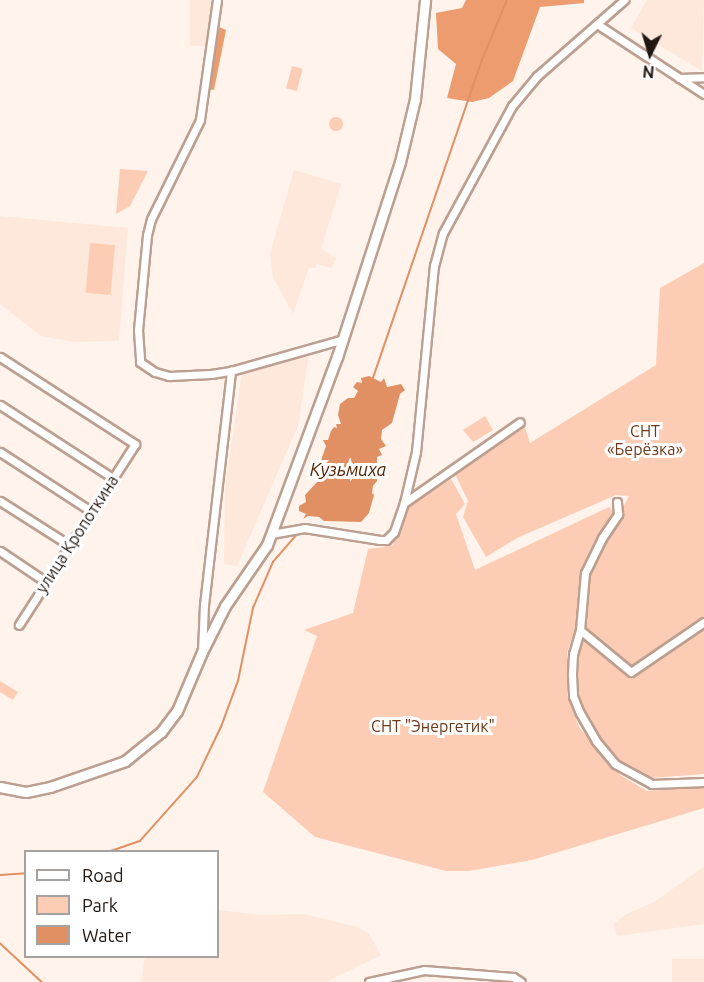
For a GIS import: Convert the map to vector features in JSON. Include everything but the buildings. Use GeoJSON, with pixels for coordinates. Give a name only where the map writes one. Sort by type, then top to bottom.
{"type":"FeatureCollection","features":[{"type":"Feature","properties":{"kind":"main road"},"geometry":{"type":"LineString","coordinates":[[0,787],[26,792],[50,787],[125,761],[162,732],[177,711],[225,606],[258,561],[271,534],[343,339],[400,162],[416,99],[425,0]]}},
{"type":"Feature","properties":{"kind":"street"},"geometry":{"type":"LineString","coordinates":[[216,0],[200,120],[151,219],[147,235],[138,351],[144,367],[169,376],[231,371],[343,339]]}},
{"type":"Feature","properties":{"kind":"street"},"geometry":{"type":"LineString","coordinates":[[271,534],[304,528],[386,540],[394,532],[404,503],[416,452],[438,244],[512,106],[537,76],[622,1]]}},
{"type":"Feature","properties":{"kind":"street"},"geometry":{"type":"LineString","coordinates":[[597,24],[704,94]]}},
{"type":"Feature","properties":{"kind":"street"},"geometry":{"type":"LineString","coordinates":[[679,78],[704,77]]}},
{"type":"Feature","properties":{"kind":"street","name":"улица Кропоткина"},"geometry":{"type":"LineString","coordinates":[[0,357],[135,444],[19,625]]}},
{"type":"Feature","properties":{"kind":"street"},"geometry":{"type":"LineString","coordinates":[[202,652],[204,605],[231,371]]}},
{"type":"Feature","properties":{"kind":"street"},"geometry":{"type":"LineString","coordinates":[[0,405],[113,478]]}},
{"type":"Feature","properties":{"kind":"street"},"geometry":{"type":"LineString","coordinates":[[404,503],[520,422]]}},
{"type":"Feature","properties":{"kind":"street"},"geometry":{"type":"LineString","coordinates":[[0,452],[91,511]]}},
{"type":"Feature","properties":{"kind":"street"},"geometry":{"type":"LineString","coordinates":[[0,501],[69,545]]}},
{"type":"Feature","properties":{"kind":"street"},"geometry":{"type":"LineString","coordinates":[[617,502],[618,514],[602,538],[585,573],[580,630],[573,654],[573,696],[596,741],[615,764],[651,784],[704,782]]}},
{"type":"Feature","properties":{"kind":"street"},"geometry":{"type":"LineString","coordinates":[[0,551],[46,582]]}},
{"type":"Feature","properties":{"kind":"street"},"geometry":{"type":"LineString","coordinates":[[580,630],[631,672],[704,622]]}},
{"type":"Feature","properties":{"kind":"street"},"geometry":{"type":"LineString","coordinates":[[369,982],[424,970],[513,977],[521,982]]}},
{"type":"Feature","properties":{"kind":"shaded area"},"geometry":{"type":"Polygon","coordinates":[[[190,0],[212,0],[212,46],[190,46],[190,0]]]}},
{"type":"Feature","properties":{"kind":"shaded area"},"geometry":{"type":"Polygon","coordinates":[[[466,0],[584,0],[584,3],[540,7],[513,81],[489,98],[472,102],[447,98],[456,64],[438,49],[436,13],[462,8],[466,0]]]}},
{"type":"Feature","properties":{"kind":"shaded area"},"geometry":{"type":"Polygon","coordinates":[[[647,0],[704,0],[702,71],[631,28],[647,0]]]}},
{"type":"Feature","properties":{"kind":"shaded area"},"geometry":{"type":"Polygon","coordinates":[[[219,27],[226,30],[214,90],[209,89],[219,27]]]}},
{"type":"Feature","properties":{"kind":"shaded area"},"geometry":{"type":"Polygon","coordinates":[[[294,170],[341,184],[321,249],[336,258],[332,268],[317,264],[316,268],[309,268],[293,314],[273,277],[270,254],[294,170]]]}},
{"type":"Feature","properties":{"kind":"shaded area"},"geometry":{"type":"Polygon","coordinates":[[[0,216],[128,228],[119,341],[74,342],[41,336],[0,304],[0,216]]]}},
{"type":"Feature","properties":{"kind":"shaded area"},"geometry":{"type":"Polygon","coordinates":[[[309,354],[298,426],[237,566],[224,564],[225,490],[242,373],[309,354]]]}},
{"type":"Feature","properties":{"kind":"shaded area"},"geometry":{"type":"Polygon","coordinates":[[[704,867],[704,924],[617,936],[613,924],[625,915],[654,902],[704,867]]]}},
{"type":"Feature","properties":{"kind":"shaded area"},"geometry":{"type":"Polygon","coordinates":[[[219,910],[261,915],[304,914],[358,927],[369,934],[381,955],[326,982],[141,982],[145,958],[219,958],[219,910]]]}},
{"type":"Feature","properties":{"kind":"shaded area"},"geometry":{"type":"Polygon","coordinates":[[[672,959],[704,959],[704,982],[672,982],[672,959]]]}},
{"type":"Feature","properties":{"kind":"green space"},"geometry":{"type":"Polygon","coordinates":[[[292,66],[303,69],[297,91],[286,88],[292,66]]]}},
{"type":"Feature","properties":{"kind":"green space"},"geometry":{"type":"Polygon","coordinates":[[[336,117],[341,119],[343,124],[341,129],[336,131],[331,129],[329,124],[331,119],[336,117]]]}},
{"type":"Feature","properties":{"kind":"green space"},"geometry":{"type":"Polygon","coordinates":[[[120,169],[148,171],[130,206],[116,214],[120,169]]]}},
{"type":"Feature","properties":{"kind":"green space"},"geometry":{"type":"Polygon","coordinates":[[[90,243],[115,245],[111,295],[86,293],[90,243]]]}},
{"type":"Feature","properties":{"kind":"green space","name":"СНТ «Берёзка»"},"geometry":{"type":"Polygon","coordinates":[[[704,263],[704,620],[634,668],[584,626],[588,585],[598,554],[629,496],[616,495],[517,538],[486,557],[463,517],[468,501],[455,474],[524,424],[530,443],[656,365],[660,288],[704,263]]]}},
{"type":"Feature","properties":{"kind":"green space"},"geometry":{"type":"Polygon","coordinates":[[[485,416],[493,430],[473,442],[463,430],[485,416]]]}},
{"type":"Feature","properties":{"kind":"green space","name":"СНТ \"Энергетик\""},"geometry":{"type":"Polygon","coordinates":[[[451,479],[465,504],[456,514],[475,570],[609,507],[614,513],[589,552],[578,594],[577,624],[567,652],[567,695],[579,727],[620,775],[647,791],[704,787],[704,808],[532,860],[469,871],[446,871],[315,837],[263,792],[317,636],[304,630],[353,613],[368,549],[392,546],[407,508],[451,479]]]}},
{"type":"Feature","properties":{"kind":"green space"},"geometry":{"type":"Polygon","coordinates":[[[704,629],[704,774],[651,778],[628,768],[591,728],[579,694],[577,653],[585,636],[634,677],[704,629]]]}},
{"type":"Feature","properties":{"kind":"green space"},"geometry":{"type":"Polygon","coordinates":[[[0,681],[18,692],[13,700],[0,692],[0,681]]]}},
{"type":"Feature","properties":{"kind":"water","name":"Кузьмиха"},"geometry":{"type":"Polygon","coordinates":[[[369,376],[381,382],[384,378],[387,387],[401,384],[405,390],[400,394],[392,423],[382,430],[381,439],[386,446],[379,449],[382,455],[377,457],[377,481],[373,486],[374,495],[369,513],[361,522],[324,521],[319,517],[308,516],[303,519],[306,514],[299,511],[299,506],[306,502],[305,495],[319,480],[317,472],[326,446],[323,440],[328,440],[334,427],[337,428],[336,424],[341,424],[338,415],[340,404],[348,398],[354,398],[358,391],[353,387],[357,382],[362,383],[361,378],[369,376]]]}},
{"type":"Feature","properties":{"kind":"waterway","name":"Кузьмиха"},"geometry":{"type":"LineString","coordinates":[[373,378],[482,60],[507,0]]}},
{"type":"Feature","properties":{"kind":"waterway","name":"Кузьмиха"},"geometry":{"type":"LineString","coordinates":[[114,850],[140,841],[197,777],[221,727],[238,681],[253,608],[273,562],[297,534]]}},
{"type":"Feature","properties":{"kind":"waterway","name":"Кузьмиха"},"geometry":{"type":"LineString","coordinates":[[0,875],[24,873]]}},
{"type":"Feature","properties":{"kind":"waterway","name":"Кузьмиха"},"geometry":{"type":"LineString","coordinates":[[0,943],[42,982]]}}]}
